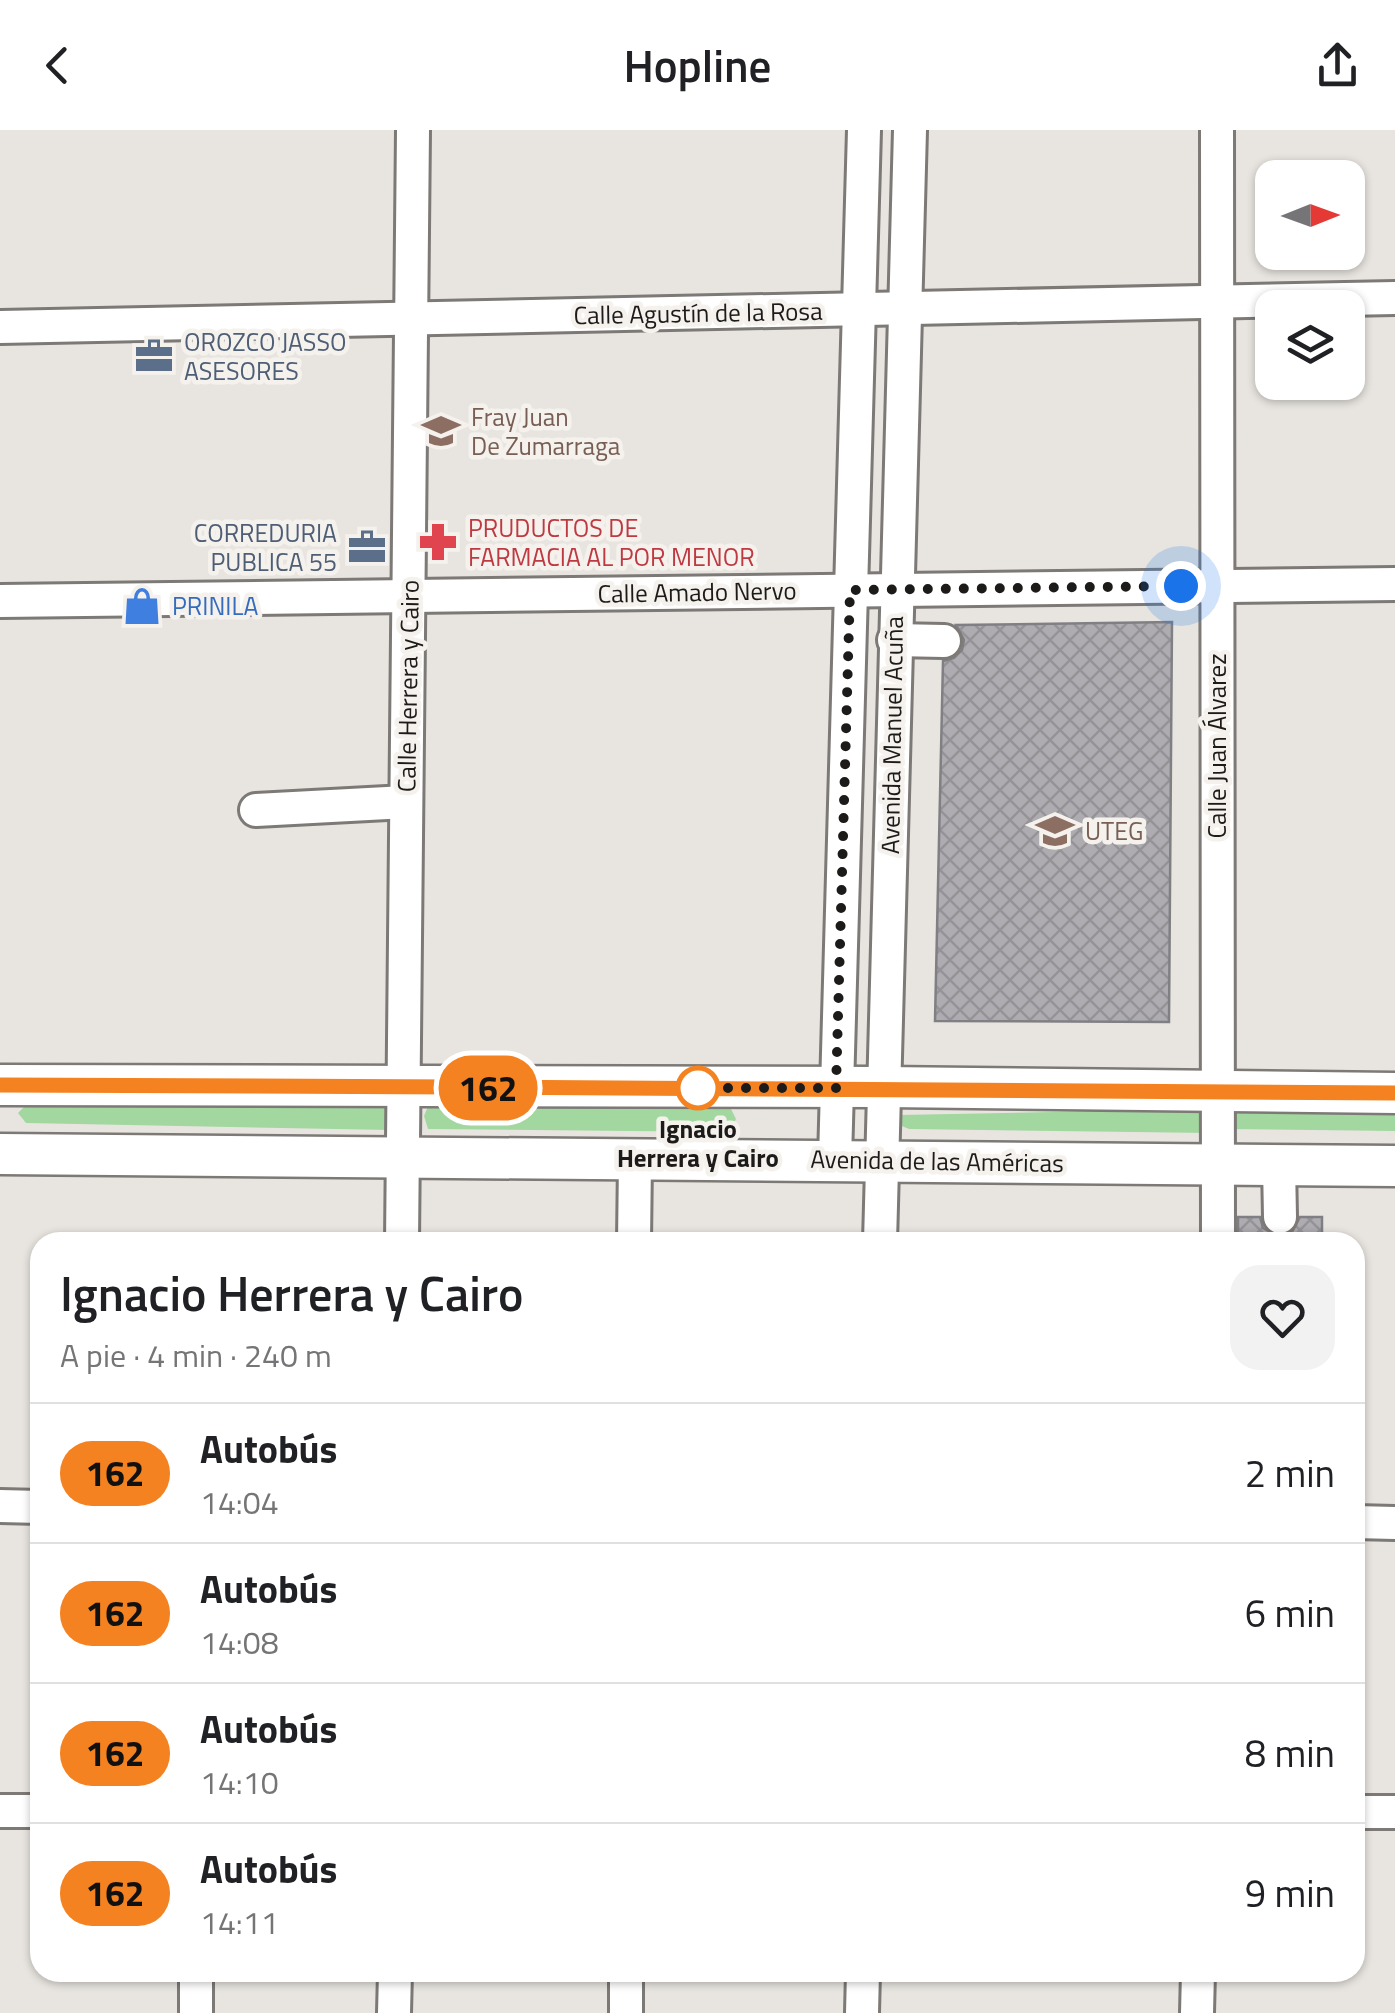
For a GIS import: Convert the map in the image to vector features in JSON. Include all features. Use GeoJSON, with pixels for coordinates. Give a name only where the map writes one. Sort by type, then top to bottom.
{"type":"FeatureCollection","features":[{"type":"Feature","properties":{"kind":"main road"},"geometry":{"type":"LineString","coordinates":[[0,1085],[885,1087],[1395,1093]]}},
{"type":"Feature","properties":{"kind":"main road","name":"Avenida de las Américas"},"geometry":{"type":"LineString","coordinates":[[0,1154],[1395,1166]]}},
{"type":"Feature","properties":{"kind":"street","name":"Calle Herrera y Cairo"},"geometry":{"type":"LineString","coordinates":[[402,1232],[413,130]]}},
{"type":"Feature","properties":{"kind":"street","name":"Avenida Manuel Acuña"},"geometry":{"type":"LineString","coordinates":[[835,1159],[864,130]]}},
{"type":"Feature","properties":{"kind":"street","name":"Avenida Manuel Acuña"},"geometry":{"type":"LineString","coordinates":[[880,1232],[902,310],[910,130]]}},
{"type":"Feature","properties":{"kind":"street","name":"Calle Juan Álvarez"},"geometry":{"type":"LineString","coordinates":[[1218,130],[1218,1232]]}},
{"type":"Feature","properties":{"kind":"street","name":"Calle Agustín de la Rosa"},"geometry":{"type":"LineString","coordinates":[[0,327],[1395,298]]}},
{"type":"Feature","properties":{"kind":"street","name":"Calle Amado Nervo"},"geometry":{"type":"LineString","coordinates":[[0,601],[1395,584]]}},
{"type":"Feature","properties":{"kind":"street"},"geometry":{"type":"LineString","coordinates":[[894,640],[944,640]]}},
{"type":"Feature","properties":{"kind":"street"},"geometry":{"type":"LineString","coordinates":[[256,810],[406,802]]}},
{"type":"Feature","properties":{"kind":"street"},"geometry":{"type":"LineString","coordinates":[[634,1232],[635,1160]]}},
{"type":"Feature","properties":{"kind":"street"},"geometry":{"type":"LineString","coordinates":[[1280,1165],[1280,1217]]}},
{"type":"Feature","properties":{"kind":"street"},"geometry":{"type":"LineString","coordinates":[[0,1506],[30,1507]]}},
{"type":"Feature","properties":{"kind":"street"},"geometry":{"type":"LineString","coordinates":[[1365,1522],[1395,1523]]}},
{"type":"Feature","properties":{"kind":"street"},"geometry":{"type":"LineString","coordinates":[[0,1811],[30,1811]]}},
{"type":"Feature","properties":{"kind":"street"},"geometry":{"type":"LineString","coordinates":[[1365,1812],[1395,1812]]}},
{"type":"Feature","properties":{"kind":"street"},"geometry":{"type":"LineString","coordinates":[[196,1982],[196,2013]]}},
{"type":"Feature","properties":{"kind":"street"},"geometry":{"type":"LineString","coordinates":[[394,1982],[394,2013]]}},
{"type":"Feature","properties":{"kind":"street"},"geometry":{"type":"LineString","coordinates":[[626,1982],[626,2013]]}},
{"type":"Feature","properties":{"kind":"street"},"geometry":{"type":"LineString","coordinates":[[862,2013],[863,1982]]}},
{"type":"Feature","properties":{"kind":"street"},"geometry":{"type":"LineString","coordinates":[[1197,2013],[1198,1982]]}},
{"type":"Feature","properties":{"kind":"green space"},"geometry":{"type":"Polygon","coordinates":[[[30,1101],[386,1104],[396,1117],[390,1130],[26,1123],[18,1113],[30,1101]]]}},
{"type":"Feature","properties":{"kind":"green space"},"geometry":{"type":"Polygon","coordinates":[[[429,1104],[729,1105],[736,1119],[729,1132],[428,1129],[424,1116],[429,1104]]]}},
{"type":"Feature","properties":{"kind":"green space"},"geometry":{"type":"Polygon","coordinates":[[[1227,1105],[1395,1108],[1395,1131],[1226,1129],[1227,1105]]]}},
{"type":"Feature","properties":{"kind":"green space"},"geometry":{"type":"Polygon","coordinates":[[[1207,1109],[1211,1133],[909,1129],[897,1124],[899,1115],[1207,1109]]]}},
{"type":"Feature","properties":{"kind":"building","name":"UTEG"},"geometry":{"type":"Polygon","coordinates":[[[1172,622],[1169,1022],[935,1021],[943,661],[962,650],[964,640],[956,625],[1172,622]]]}},
{"type":"Feature","properties":{"kind":"building"},"geometry":{"type":"Polygon","coordinates":[[[1238,1217],[1260,1217],[1263,1228],[1270,1232],[1238,1232],[1238,1217]]]}},
{"type":"Feature","properties":{"kind":"building"},"geometry":{"type":"Polygon","coordinates":[[[1300,1217],[1322,1217],[1322,1232],[1292,1232],[1300,1217]]]}},
{"type":"Feature","properties":{"kind":"bus line","name":"162"},"geometry":{"type":"LineString","coordinates":[[0,1085],[885,1087],[1395,1093]]}},
{"type":"Feature","properties":{"kind":"place","name":"OROZCO JASSO ASESORES"},"geometry":{"type":"Point","coordinates":[154,356]}},
{"type":"Feature","properties":{"kind":"place","name":"Fray Juan De Zumarraga"},"geometry":{"type":"Point","coordinates":[441,431]}},
{"type":"Feature","properties":{"kind":"place","name":"PRUDUCTOS DE FARMACIA AL POR MENOR"},"geometry":{"type":"Point","coordinates":[438,542]}},
{"type":"Feature","properties":{"kind":"place","name":"CORREDURIA PUBLICA 55"},"geometry":{"type":"Point","coordinates":[367,547]}},
{"type":"Feature","properties":{"kind":"place","name":"PRINILA"},"geometry":{"type":"Point","coordinates":[142,606]}},
{"type":"Feature","properties":{"kind":"place","name":"UTEG"},"geometry":{"type":"Point","coordinates":[1055,831]}},
{"type":"Feature","properties":{"kind":"place","name":"Ignacio Herrera y Cairo"},"geometry":{"type":"Point","coordinates":[698,1088]}},
{"type":"Feature","properties":{"kind":"route"},"geometry":{"type":"LineString","coordinates":[[698,1088],[836,1088],[850,590],[1181,586]]}}]}
